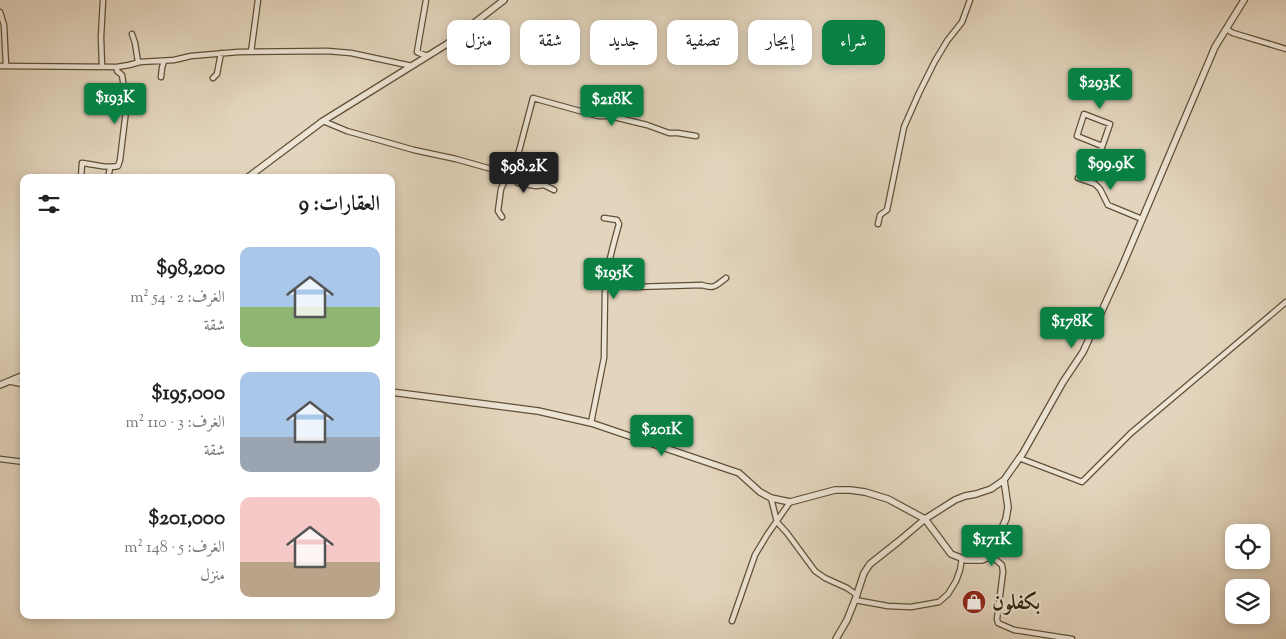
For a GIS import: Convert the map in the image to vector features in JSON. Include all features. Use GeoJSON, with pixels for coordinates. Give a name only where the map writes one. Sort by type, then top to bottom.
{"type":"FeatureCollection","features":[{"type":"Feature","properties":{"kind":"street"},"geometry":{"type":"LineString","coordinates":[[102,66],[103,0]]}},
{"type":"Feature","properties":{"kind":"street"},"geometry":{"type":"LineString","coordinates":[[251,52],[258,0]]}},
{"type":"Feature","properties":{"kind":"street"},"geometry":{"type":"LineString","coordinates":[[426,0],[417,52],[428,56]]}},
{"type":"Feature","properties":{"kind":"street"},"geometry":{"type":"LineString","coordinates":[[252,174],[323,121],[428,56],[462,33],[504,0]]}},
{"type":"Feature","properties":{"kind":"street"},"geometry":{"type":"LineString","coordinates":[[878,224],[880,215],[886,210],[904,127],[935,61],[947,40],[962,22],[970,0]]}},
{"type":"Feature","properties":{"kind":"street"},"geometry":{"type":"LineString","coordinates":[[836,639],[847,620],[864,573],[870,564],[925,519],[954,500],[991,489],[1004,480],[1019,458],[1063,382],[1083,352],[1121,269],[1215,47],[1244,0]]}},
{"type":"Feature","properties":{"kind":"street"},"geometry":{"type":"LineString","coordinates":[[0,12],[4,25],[6,66]]}},
{"type":"Feature","properties":{"kind":"street"},"geometry":{"type":"LineString","coordinates":[[1226,29],[1233,33],[1286,49]]}},
{"type":"Feature","properties":{"kind":"street"},"geometry":{"type":"LineString","coordinates":[[132,34],[138,62]]}},
{"type":"Feature","properties":{"kind":"street"},"geometry":{"type":"LineString","coordinates":[[0,66],[117,67],[138,62],[221,53],[327,51],[351,53],[412,66]]}},
{"type":"Feature","properties":{"kind":"street"},"geometry":{"type":"LineString","coordinates":[[213,78],[216,74],[221,53]]}},
{"type":"Feature","properties":{"kind":"street"},"geometry":{"type":"LineString","coordinates":[[161,77],[164,60]]}},
{"type":"Feature","properties":{"kind":"street"},"geometry":{"type":"LineString","coordinates":[[81,174],[82,163],[92,163],[110,168],[118,166],[128,94],[124,88],[122,75],[117,71],[117,67]]}},
{"type":"Feature","properties":{"kind":"street"},"geometry":{"type":"LineString","coordinates":[[502,216],[498,211],[501,189],[506,180],[506,173],[519,151],[533,98],[598,116],[610,116],[647,125],[669,133],[696,136]]}},
{"type":"Feature","properties":{"kind":"street"},"geometry":{"type":"LineString","coordinates":[[1090,182],[1110,124],[1084,114],[1077,136],[1102,146]]}},
{"type":"Feature","properties":{"kind":"street"},"geometry":{"type":"LineString","coordinates":[[323,121],[347,131],[506,173],[518,183],[536,186],[544,185],[554,190]]}},
{"type":"Feature","properties":{"kind":"street"},"geometry":{"type":"LineString","coordinates":[[109,174],[110,168]]}},
{"type":"Feature","properties":{"kind":"street"},"geometry":{"type":"LineString","coordinates":[[1078,178],[1095,184],[1100,189],[1108,205],[1142,219]]}},
{"type":"Feature","properties":{"kind":"street"},"geometry":{"type":"LineString","coordinates":[[591,423],[604,358],[604,312],[607,275],[619,224],[616,220],[604,218]]}},
{"type":"Feature","properties":{"kind":"street"},"geometry":{"type":"LineString","coordinates":[[606,288],[611,285],[634,287],[702,285],[716,287],[726,278]]}},
{"type":"Feature","properties":{"kind":"street"},"geometry":{"type":"LineString","coordinates":[[1019,458],[1082,482],[1131,433],[1286,302]]}},
{"type":"Feature","properties":{"kind":"street"},"geometry":{"type":"LineString","coordinates":[[0,384],[20,377]]}},
{"type":"Feature","properties":{"kind":"street"},"geometry":{"type":"LineString","coordinates":[[10,381],[20,383]]}},
{"type":"Feature","properties":{"kind":"street"},"geometry":{"type":"LineString","coordinates":[[395,393],[538,412],[591,423],[739,473],[760,492],[770,498],[790,502],[835,490],[865,492],[888,499],[925,519],[951,554],[966,560],[982,560],[990,555],[1006,519],[1008,507],[1004,480]]}},
{"type":"Feature","properties":{"kind":"street"},"geometry":{"type":"LineString","coordinates":[[0,459],[20,462]]}},
{"type":"Feature","properties":{"kind":"street"},"geometry":{"type":"LineString","coordinates":[[770,498],[777,522],[815,571],[847,588],[856,597],[888,606],[911,607],[940,602],[948,594],[956,581],[962,558]]}},
{"type":"Feature","properties":{"kind":"street"},"geometry":{"type":"LineString","coordinates":[[732,622],[755,555],[790,502]]}},
{"type":"Feature","properties":{"kind":"street"},"geometry":{"type":"LineString","coordinates":[[990,555],[1002,565],[1003,572],[998,623],[1014,630],[1072,639]]}},
{"type":"Feature","properties":{"kind":"place","name":"بكفلون"},"geometry":{"type":"Point","coordinates":[974,602]}}]}
